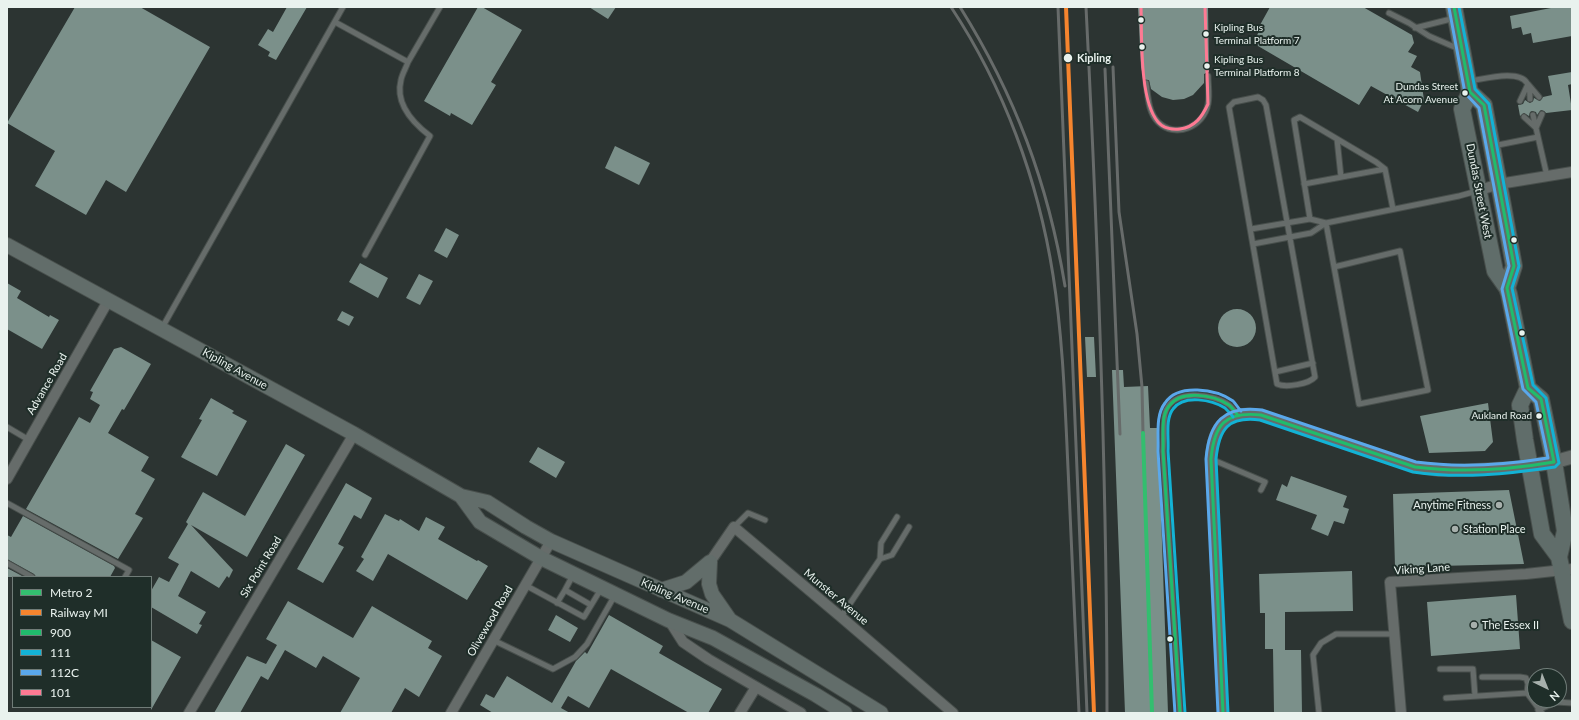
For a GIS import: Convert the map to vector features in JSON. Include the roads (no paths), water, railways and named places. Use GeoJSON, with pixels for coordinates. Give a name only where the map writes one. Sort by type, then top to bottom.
{"type":"FeatureCollection","features":[{"type":"Feature","properties":{"kind":"main road"},"geometry":{"type":"LineString","coordinates":[[1454,12],[1469,87]]}},
{"type":"Feature","properties":{"kind":"main road","name":"Dundas Street West"},"geometry":{"type":"LineString","coordinates":[[1469,87],[1484,104],[1492,146],[1514,266],[1507,288]]}},
{"type":"Feature","properties":{"kind":"main road","name":"Dundas Street West"},"geometry":{"type":"LineString","coordinates":[[1469,87],[1462,109],[1480,190],[1495,271],[1507,288],[1528,388]]}},
{"type":"Feature","properties":{"kind":"main road","name":"Kipling Avenue"},"geometry":{"type":"LineString","coordinates":[[7,244],[108,301],[354,434],[462,496],[487,502],[551,541],[730,620],[882,713]]}},
{"type":"Feature","properties":{"kind":"main road"},"geometry":{"type":"LineString","coordinates":[[1564,565],[1542,534],[1529,466],[1520,405],[1528,388],[1541,398],[1554,462],[1565,531],[1564,565],[1572,621]]}},
{"type":"Feature","properties":{"kind":"main road","name":"Kipling Avenue"},"geometry":{"type":"LineString","coordinates":[[462,496],[480,522],[541,558],[668,620],[713,638],[816,695],[845,713]]}},
{"type":"Feature","properties":{"kind":"main road"},"geometry":{"type":"LineString","coordinates":[[661,590],[686,582],[710,562]]}},
{"type":"Feature","properties":{"kind":"main road"},"geometry":{"type":"LineString","coordinates":[[710,562],[709,584],[712,594],[730,620]]}},
{"type":"Feature","properties":{"kind":"street"},"geometry":{"type":"LineString","coordinates":[[1480,190],[1499,184],[1572,172]]}},
{"type":"Feature","properties":{"kind":"street","name":"Advance Road"},"geometry":{"type":"LineString","coordinates":[[7,479],[108,301]]}},
{"type":"Feature","properties":{"kind":"street"},"geometry":{"type":"LineString","coordinates":[[1223,713],[1211,446],[1220,427],[1227,419],[1237,414],[1249,412],[1415,467],[1439,471],[1529,466],[1554,462],[1572,457]]}},
{"type":"Feature","properties":{"kind":"street","name":"Six Point Road"},"geometry":{"type":"LineString","coordinates":[[189,713],[354,434]]}},
{"type":"Feature","properties":{"kind":"street"},"geometry":{"type":"LineString","coordinates":[[710,562],[734,527]]}},
{"type":"Feature","properties":{"kind":"street","name":"Munster Avenue"},"geometry":{"type":"LineString","coordinates":[[734,527],[842,617],[953,713]]}},
{"type":"Feature","properties":{"kind":"street","name":"Olivewood Road"},"geometry":{"type":"LineString","coordinates":[[451,713],[551,541]]}},
{"type":"Feature","properties":{"kind":"street","name":"Viking Lane"},"geometry":{"type":"LineString","coordinates":[[1401,713],[1390,582],[1526,574],[1564,565]]}},
{"type":"Feature","properties":{"kind":"street","name":"Kipling Avenue"},"geometry":{"type":"LineString","coordinates":[[668,620],[683,642],[708,660],[801,713]]}},
{"type":"Feature","properties":{"kind":"street"},"geometry":{"type":"LineString","coordinates":[[740,713],[756,687]]}},
{"type":"Feature","properties":{"kind":"lane"},"geometry":{"type":"LineString","coordinates":[[161,329],[343,7]]}},
{"type":"Feature","properties":{"kind":"lane"},"geometry":{"type":"LineString","coordinates":[[365,255],[430,136],[417,126],[409,116],[400,93],[401,81],[408,62],[440,7]]}},
{"type":"Feature","properties":{"kind":"lane"},"geometry":{"type":"LineString","coordinates":[[1415,28],[1454,12]]}},
{"type":"Feature","properties":{"kind":"lane"},"geometry":{"type":"LineString","coordinates":[[1389,13],[1409,23],[1429,36],[1462,51]]}},
{"type":"Feature","properties":{"kind":"lane"},"geometry":{"type":"LineString","coordinates":[[335,22],[408,62]]}},
{"type":"Feature","properties":{"kind":"lane"},"geometry":{"type":"LineString","coordinates":[[1469,87],[1513,75],[1521,77],[1539,98]]}},
{"type":"Feature","properties":{"kind":"lane"},"geometry":{"type":"LineString","coordinates":[[1146,83],[1149,106],[1156,121],[1165,127],[1175,130],[1186,129],[1196,124],[1204,115],[1208,104],[1208,76]]}},
{"type":"Feature","properties":{"kind":"lane"},"geometry":{"type":"LineString","coordinates":[[1528,84],[1530,99]]}},
{"type":"Feature","properties":{"kind":"lane"},"geometry":{"type":"LineString","coordinates":[[1520,101],[1528,84]]}},
{"type":"Feature","properties":{"kind":"lane"},"geometry":{"type":"LineString","coordinates":[[1258,97],[1263,100],[1266,105],[1287,223],[1314,363],[1315,378],[1311,382],[1282,387],[1277,384],[1229,107],[1234,102],[1258,97]]}},
{"type":"Feature","properties":{"kind":"lane"},"geometry":{"type":"LineString","coordinates":[[1536,128],[1542,114]]}},
{"type":"Feature","properties":{"kind":"lane"},"geometry":{"type":"LineString","coordinates":[[1533,115],[1547,176]]}},
{"type":"Feature","properties":{"kind":"lane"},"geometry":{"type":"LineString","coordinates":[[1310,219],[1294,120],[1300,117],[1385,168],[1393,209]]}},
{"type":"Feature","properties":{"kind":"lane"},"geometry":{"type":"LineString","coordinates":[[1524,117],[1536,128]]}},
{"type":"Feature","properties":{"kind":"lane"},"geometry":{"type":"LineString","coordinates":[[1492,146],[1538,137]]}},
{"type":"Feature","properties":{"kind":"lane"},"geometry":{"type":"LineString","coordinates":[[1337,139],[1341,177]]}},
{"type":"Feature","properties":{"kind":"lane"},"geometry":{"type":"LineString","coordinates":[[1304,184],[1385,168]]}},
{"type":"Feature","properties":{"kind":"lane"},"geometry":{"type":"LineString","coordinates":[[1253,244],[1311,233],[1326,223],[1459,196],[1480,190]]}},
{"type":"Feature","properties":{"kind":"lane"},"geometry":{"type":"LineString","coordinates":[[1250,229],[1310,219],[1326,223]]}},
{"type":"Feature","properties":{"kind":"lane"},"geometry":{"type":"LineString","coordinates":[[1326,223],[1334,267],[1359,404],[1428,390],[1400,251],[1334,267]]}},
{"type":"Feature","properties":{"kind":"lane"},"geometry":{"type":"LineString","coordinates":[[1275,372],[1314,363]]}},
{"type":"Feature","properties":{"kind":"lane"},"geometry":{"type":"LineString","coordinates":[[1180,713],[1163,451],[1165,413],[1170,405],[1178,398],[1200,394],[1223,401],[1230,405],[1237,414]]}},
{"type":"Feature","properties":{"kind":"lane"},"geometry":{"type":"LineString","coordinates":[[7,427],[29,440]]}},
{"type":"Feature","properties":{"kind":"lane"},"geometry":{"type":"LineString","coordinates":[[1211,459],[1265,482],[1261,490]]}},
{"type":"Feature","properties":{"kind":"lane"},"geometry":{"type":"LineString","coordinates":[[7,503],[129,570],[126,576]]}},
{"type":"Feature","properties":{"kind":"lane"},"geometry":{"type":"LineString","coordinates":[[734,527],[748,514],[765,520]]}},
{"type":"Feature","properties":{"kind":"lane"},"geometry":{"type":"LineString","coordinates":[[842,617],[880,559],[881,543],[897,517]]}},
{"type":"Feature","properties":{"kind":"lane"},"geometry":{"type":"LineString","coordinates":[[880,559],[892,555],[909,527]]}},
{"type":"Feature","properties":{"kind":"lane"},"geometry":{"type":"LineString","coordinates":[[7,563],[30,576]]}},
{"type":"Feature","properties":{"kind":"lane"},"geometry":{"type":"LineString","coordinates":[[557,603],[574,574]]}},
{"type":"Feature","properties":{"kind":"lane"},"geometry":{"type":"LineString","coordinates":[[525,585],[584,617],[602,588]]}},
{"type":"Feature","properties":{"kind":"lane"},"geometry":{"type":"LineString","coordinates":[[564,590],[591,605]]}},
{"type":"Feature","properties":{"kind":"lane"},"geometry":{"type":"LineString","coordinates":[[493,640],[552,669],[575,656],[587,644],[616,594]]}},
{"type":"Feature","properties":{"kind":"lane"},"geometry":{"type":"LineString","coordinates":[[1319,713],[1313,655],[1321,643],[1336,634],[1395,634]]}},
{"type":"Feature","properties":{"kind":"lane"},"geometry":{"type":"LineString","coordinates":[[1440,669],[1473,669],[1476,696]]}},
{"type":"Feature","properties":{"kind":"lane"},"geometry":{"type":"LineString","coordinates":[[1482,677],[1520,677],[1526,678],[1527,681]]}},
{"type":"Feature","properties":{"kind":"lane"},"geometry":{"type":"LineString","coordinates":[[1446,698],[1527,693]]}},
{"type":"Feature","properties":{"kind":"lane"},"geometry":{"type":"LineString","coordinates":[[1540,711],[1556,702],[1572,703]]}},
{"type":"Feature","properties":{"kind":"railway"},"geometry":{"type":"LineString","coordinates":[[951,7],[987,69],[1003,102],[1016,135],[1038,204],[1053,275],[1059,323],[1065,396],[1079,713]]}},
{"type":"Feature","properties":{"kind":"railway"},"geometry":{"type":"LineString","coordinates":[[960,7],[980,40],[997,73],[1027,141],[1049,211],[1065,286]]}},
{"type":"Feature","properties":{"kind":"railway"},"geometry":{"type":"LineString","coordinates":[[1058,7],[1087,713]]}},
{"type":"Feature","properties":{"kind":"railway"},"geometry":{"type":"LineString","coordinates":[[1086,7],[1104,448],[1107,713]]}},
{"type":"Feature","properties":{"kind":"railway"},"geometry":{"type":"LineString","coordinates":[[1113,67],[1119,212],[1137,334],[1142,387],[1143,433]]}},
{"type":"Feature","properties":{"kind":"railway"},"geometry":{"type":"LineString","coordinates":[[1105,69],[1120,434]]}},
{"type":"Feature","properties":{"kind":"metro line","name":"2"},"geometry":{"type":"LineString","coordinates":[[1143,433],[1152,713]]}},
{"type":"Feature","properties":{"kind":"rail line","name":"MI"},"geometry":{"type":"LineString","coordinates":[[1066,7],[1094,713]]}},
{"type":"Feature","properties":{"kind":"place","name":"Kipling Bus Terminal Platform 7"},"geometry":{"type":"Point","coordinates":[1206,34]}},
{"type":"Feature","properties":{"kind":"place","name":"Kipling"},"geometry":{"type":"Point","coordinates":[1068,58]}},
{"type":"Feature","properties":{"kind":"place","name":"Kipling Bus Terminal Platform 8"},"geometry":{"type":"Point","coordinates":[1207,66]}},
{"type":"Feature","properties":{"kind":"place","name":"Dundas Street At Acorn Avenue"},"geometry":{"type":"Point","coordinates":[1465,93]}},
{"type":"Feature","properties":{"kind":"place","name":"Aukland Road"},"geometry":{"type":"Point","coordinates":[1539,416]}},
{"type":"Feature","properties":{"kind":"place","name":"Anytime Fitness"},"geometry":{"type":"Point","coordinates":[1499,505]}},
{"type":"Feature","properties":{"kind":"place","name":"Station Place"},"geometry":{"type":"Point","coordinates":[1455,529]}},
{"type":"Feature","properties":{"kind":"place","name":"The Essex II"},"geometry":{"type":"Point","coordinates":[1474,625]}}]}
